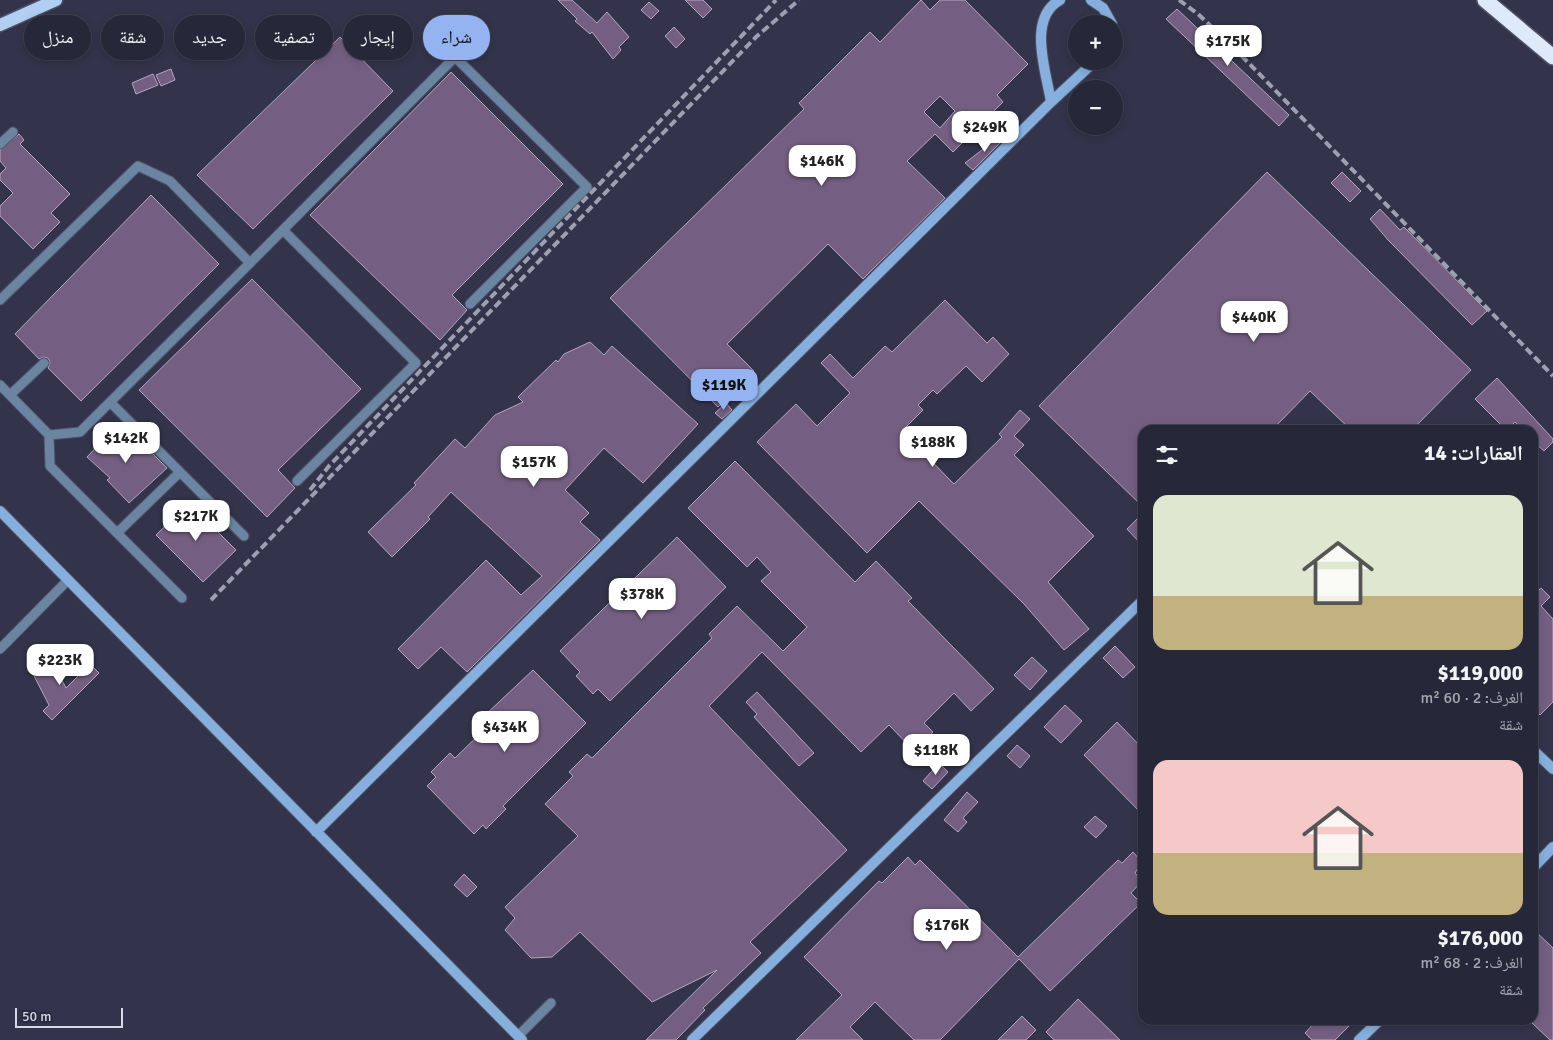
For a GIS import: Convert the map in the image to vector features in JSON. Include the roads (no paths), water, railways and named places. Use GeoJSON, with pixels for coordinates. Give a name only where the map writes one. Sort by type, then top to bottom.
{"type":"FeatureCollection","features":[{"type":"Feature","properties":{"kind":"highway"},"geometry":{"type":"LineString","coordinates":[[1485,0],[1553,57]]}},
{"type":"Feature","properties":{"kind":"highway"},"geometry":{"type":"LineString","coordinates":[[1520,30],[1553,52]]}},
{"type":"Feature","properties":{"kind":"main road"},"geometry":{"type":"LineString","coordinates":[[0,25],[56,0]]}},
{"type":"Feature","properties":{"kind":"street"},"geometry":{"type":"LineString","coordinates":[[1051,102],[1041,32],[1047,9],[1060,0]]}},
{"type":"Feature","properties":{"kind":"street"},"geometry":{"type":"LineString","coordinates":[[1091,0],[1103,8],[1107,15]]}},
{"type":"Feature","properties":{"kind":"street"},"geometry":{"type":"LineString","coordinates":[[316,832],[1085,70]]}},
{"type":"Feature","properties":{"kind":"street"},"geometry":{"type":"LineString","coordinates":[[0,511],[520,1038]]}},
{"type":"Feature","properties":{"kind":"street"},"geometry":{"type":"LineString","coordinates":[[692,1040],[1138,605]]}},
{"type":"Feature","properties":{"kind":"street"},"geometry":{"type":"LineString","coordinates":[[1538,755],[1553,769]]}},
{"type":"Feature","properties":{"kind":"street"},"geometry":{"type":"LineString","coordinates":[[1538,863],[1553,847]]}},
{"type":"Feature","properties":{"kind":"street"},"geometry":{"type":"LineString","coordinates":[[1359,1040],[1375,1025]]}},
{"type":"Feature","properties":{"kind":"lane"},"geometry":{"type":"LineString","coordinates":[[49,435],[80,432],[455,58],[587,187],[470,304]]}},
{"type":"Feature","properties":{"kind":"lane"},"geometry":{"type":"LineString","coordinates":[[0,144],[13,132]]}},
{"type":"Feature","properties":{"kind":"lane"},"geometry":{"type":"LineString","coordinates":[[0,300],[138,166],[170,182],[250,263]]}},
{"type":"Feature","properties":{"kind":"lane"},"geometry":{"type":"LineString","coordinates":[[283,230],[416,363],[297,481]]}},
{"type":"Feature","properties":{"kind":"lane"},"geometry":{"type":"LineString","coordinates":[[10,395],[44,363]]}},
{"type":"Feature","properties":{"kind":"lane"},"geometry":{"type":"LineString","coordinates":[[0,384],[49,435],[50,466],[182,598]]}},
{"type":"Feature","properties":{"kind":"lane"},"geometry":{"type":"LineString","coordinates":[[110,402],[244,536]]}},
{"type":"Feature","properties":{"kind":"lane"},"geometry":{"type":"LineString","coordinates":[[117,533],[180,472]]}},
{"type":"Feature","properties":{"kind":"lane"},"geometry":{"type":"LineString","coordinates":[[0,649],[68,580]]}},
{"type":"Feature","properties":{"kind":"lane"},"geometry":{"type":"LineString","coordinates":[[520,1038],[551,1003]]}},
{"type":"Feature","properties":{"kind":"railway"},"geometry":{"type":"LineString","coordinates":[[310,490],[329,466],[776,0]]}},
{"type":"Feature","properties":{"kind":"railway"},"geometry":{"type":"LineString","coordinates":[[211,600],[756,37],[799,0]]}},
{"type":"Feature","properties":{"kind":"railway"},"geometry":{"type":"LineString","coordinates":[[1179,0],[1198,14],[1237,51],[1553,376]]}}]}
